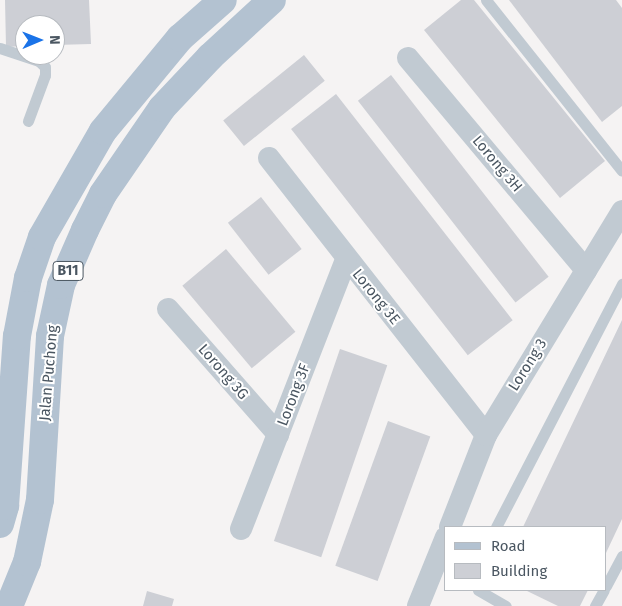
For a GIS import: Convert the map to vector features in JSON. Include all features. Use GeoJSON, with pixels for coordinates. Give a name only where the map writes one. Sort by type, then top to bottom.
{"type":"FeatureCollection","features":[{"type":"Feature","properties":{"kind":"main road","name":"B11"},"geometry":{"type":"LineString","coordinates":[[0,524],[5,506],[17,336],[28,278],[42,237],[103,130],[180,38],[223,0]]}},
{"type":"Feature","properties":{"kind":"main road","name":"Jalan Puchong"},"geometry":{"type":"LineString","coordinates":[[9,606],[27,562],[40,500],[50,336],[62,285],[85,230],[103,194],[162,108],[210,57],[272,0]]}},
{"type":"Feature","properties":{"kind":"street","name":"Lorong 3H"},"geometry":{"type":"LineString","coordinates":[[408,58],[586,270]]}},
{"type":"Feature","properties":{"kind":"street","name":"Lorong 3E"},"geometry":{"type":"LineString","coordinates":[[269,158],[346,260],[486,435]]}},
{"type":"Feature","properties":{"kind":"street","name":"Lorong 3"},"geometry":{"type":"LineString","coordinates":[[450,526],[486,435],[622,211]]}},
{"type":"Feature","properties":{"kind":"street","name":"Lorong 3F"},"geometry":{"type":"LineString","coordinates":[[241,529],[346,260]]}},
{"type":"Feature","properties":{"kind":"street","name":"Lorong 3G"},"geometry":{"type":"LineString","coordinates":[[168,309],[278,434]]}},
{"type":"Feature","properties":{"kind":"street"},"geometry":{"type":"LineString","coordinates":[[418,606],[444,542]]}},
{"type":"Feature","properties":{"kind":"lane"},"geometry":{"type":"LineString","coordinates":[[486,0],[622,171]]}},
{"type":"Feature","properties":{"kind":"lane"},"geometry":{"type":"LineString","coordinates":[[0,48],[39,61],[44,67],[45,75],[28,121]]}},
{"type":"Feature","properties":{"kind":"lane"},"geometry":{"type":"LineString","coordinates":[[497,526],[622,284]]}},
{"type":"Feature","properties":{"kind":"lane"},"geometry":{"type":"LineString","coordinates":[[607,584],[622,556]]}},
{"type":"Feature","properties":{"kind":"lane"},"geometry":{"type":"LineString","coordinates":[[480,591],[506,606]]}},
{"type":"Feature","properties":{"kind":"lane"},"geometry":{"type":"LineString","coordinates":[[595,606],[603,591]]}},
{"type":"Feature","properties":{"kind":"building"},"geometry":{"type":"Polygon","coordinates":[[[5,0],[89,0],[91,44],[65,45],[65,15],[15,15],[15,47],[6,47],[5,0]]]}},
{"type":"Feature","properties":{"kind":"building"},"geometry":{"type":"Polygon","coordinates":[[[461,0],[474,0],[605,161],[560,198],[424,30],[461,0]]]}},
{"type":"Feature","properties":{"kind":"building"},"geometry":{"type":"Polygon","coordinates":[[[509,0],[616,0],[622,8],[622,106],[602,122],[509,0]]]}},
{"type":"Feature","properties":{"kind":"building"},"geometry":{"type":"Polygon","coordinates":[[[304,55],[325,81],[244,146],[223,120],[304,55]]]}},
{"type":"Feature","properties":{"kind":"building"},"geometry":{"type":"Polygon","coordinates":[[[391,75],[549,277],[516,303],[358,101],[391,75]]]}},
{"type":"Feature","properties":{"kind":"building"},"geometry":{"type":"Polygon","coordinates":[[[336,94],[513,320],[468,355],[291,129],[336,94]]]}},
{"type":"Feature","properties":{"kind":"building"},"geometry":{"type":"Polygon","coordinates":[[[261,197],[302,249],[269,275],[228,223],[261,197]]]}},
{"type":"Feature","properties":{"kind":"building"},"geometry":{"type":"Polygon","coordinates":[[[226,249],[295,332],[252,368],[182,286],[226,249]]]}},
{"type":"Feature","properties":{"kind":"building"},"geometry":{"type":"Polygon","coordinates":[[[622,320],[622,519],[607,551],[607,526],[523,526],[622,320]]]}},
{"type":"Feature","properties":{"kind":"building"},"geometry":{"type":"Polygon","coordinates":[[[340,349],[387,365],[321,557],[274,541],[340,349]]]}},
{"type":"Feature","properties":{"kind":"building"},"geometry":{"type":"Polygon","coordinates":[[[388,421],[430,436],[378,581],[335,566],[388,421]]]}},
{"type":"Feature","properties":{"kind":"building"},"geometry":{"type":"Polygon","coordinates":[[[147,591],[174,599],[172,606],[143,606],[147,591]]]}},
{"type":"Feature","properties":{"kind":"building"},"geometry":{"type":"Polygon","coordinates":[[[527,591],[588,591],[580,606],[558,606],[527,591]]]}}]}
